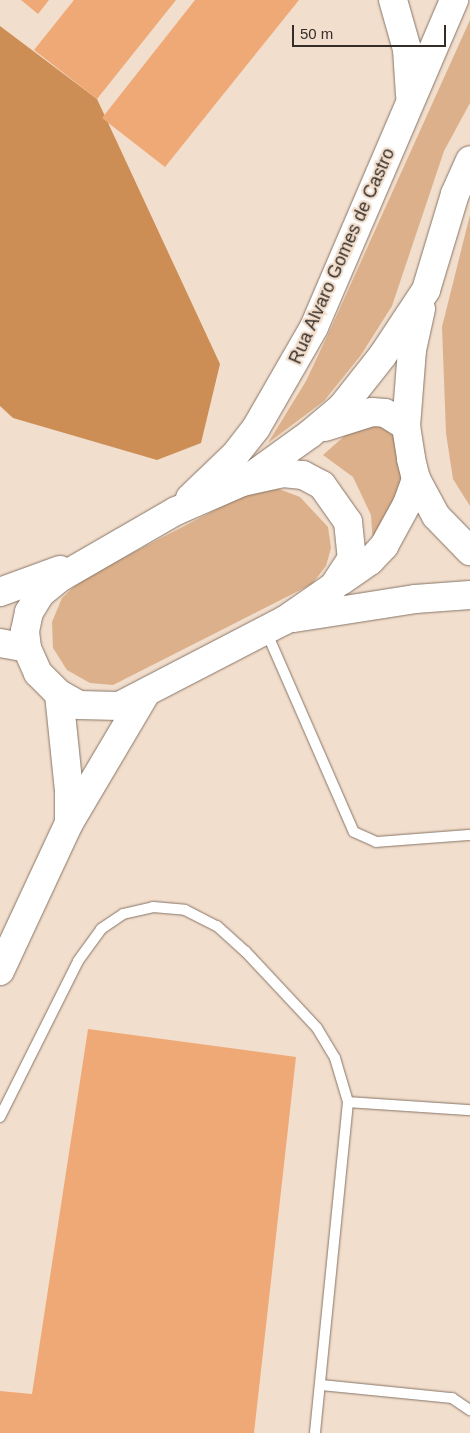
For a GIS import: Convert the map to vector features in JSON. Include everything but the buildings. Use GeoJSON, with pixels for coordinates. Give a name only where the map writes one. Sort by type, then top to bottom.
{"type":"FeatureCollection","features":[{"type":"Feature","properties":{"kind":"main road"},"geometry":{"type":"LineString","coordinates":[[393,0],[407,49],[410,99]]}},
{"type":"Feature","properties":{"kind":"main road","name":"Rua Alvaro Gomes de Castro"},"geometry":{"type":"LineString","coordinates":[[176,512],[235,455],[274,402],[314,326],[454,0]]}},
{"type":"Feature","properties":{"kind":"main road"},"geometry":{"type":"LineString","coordinates":[[470,160],[455,194],[426,290],[412,350],[406,426],[416,478],[436,516],[470,551]]}},
{"type":"Feature","properties":{"kind":"main road"},"geometry":{"type":"LineString","coordinates":[[416,478],[408,504],[384,546],[370,561],[275,625],[146,693],[119,706],[99,708],[79,706],[59,694],[38,673],[28,648],[25,631],[29,612],[37,600],[58,580],[83,562],[176,512],[242,482],[310,434],[361,385],[426,290]]}},
{"type":"Feature","properties":{"kind":"main road"},"geometry":{"type":"LineString","coordinates":[[310,434],[341,420],[372,412],[385,414],[406,426]]}},
{"type":"Feature","properties":{"kind":"main road"},"geometry":{"type":"LineString","coordinates":[[242,482],[283,473],[303,475],[322,485],[340,507],[352,539],[352,558],[334,586]]}},
{"type":"Feature","properties":{"kind":"main road"},"geometry":{"type":"LineString","coordinates":[[0,592],[83,562]]}},
{"type":"Feature","properties":{"kind":"main road"},"geometry":{"type":"LineString","coordinates":[[275,625],[415,598],[470,595]]}},
{"type":"Feature","properties":{"kind":"main road"},"geometry":{"type":"LineString","coordinates":[[0,643],[28,648]]}},
{"type":"Feature","properties":{"kind":"main road"},"geometry":{"type":"LineString","coordinates":[[0,971],[69,823],[146,693]]}},
{"type":"Feature","properties":{"kind":"main road"},"geometry":{"type":"LineString","coordinates":[[59,694],[69,791],[69,823]]}},
{"type":"Feature","properties":{"kind":"lane"},"geometry":{"type":"LineString","coordinates":[[275,625],[354,832],[376,842],[470,835]]}},
{"type":"Feature","properties":{"kind":"lane"},"geometry":{"type":"LineString","coordinates":[[0,1116],[78,961],[101,929],[123,914],[154,907],[185,910],[217,926],[245,950],[317,1028],[335,1058],[348,1102],[315,1433]]}},
{"type":"Feature","properties":{"kind":"lane"},"geometry":{"type":"LineString","coordinates":[[348,1102],[470,1110]]}},
{"type":"Feature","properties":{"kind":"lane"},"geometry":{"type":"LineString","coordinates":[[321,1385],[452,1398],[470,1410]]}},
{"type":"Feature","properties":{"kind":"shaded area"},"geometry":{"type":"Polygon","coordinates":[[[470,20],[470,103],[444,151],[392,306],[361,355],[324,401],[268,443],[306,381],[470,20]]]}},
{"type":"Feature","properties":{"kind":"shaded area"},"geometry":{"type":"Polygon","coordinates":[[[0,26],[97,99],[220,364],[201,443],[157,460],[13,418],[0,406],[0,26]]]}},
{"type":"Feature","properties":{"kind":"shaded area"},"geometry":{"type":"Polygon","coordinates":[[[470,215],[470,506],[453,479],[446,433],[442,327],[470,215]]]}},
{"type":"Feature","properties":{"kind":"shaded area"},"geometry":{"type":"Polygon","coordinates":[[[375,416],[400,434],[403,476],[389,520],[373,544],[371,515],[353,477],[323,455],[359,423],[375,416]]]}},
{"type":"Feature","properties":{"kind":"shaded area"},"geometry":{"type":"Polygon","coordinates":[[[279,489],[300,497],[328,527],[331,548],[326,566],[312,584],[113,685],[90,683],[67,670],[53,648],[52,622],[62,598],[82,579],[248,493],[279,489]]]}}]}
